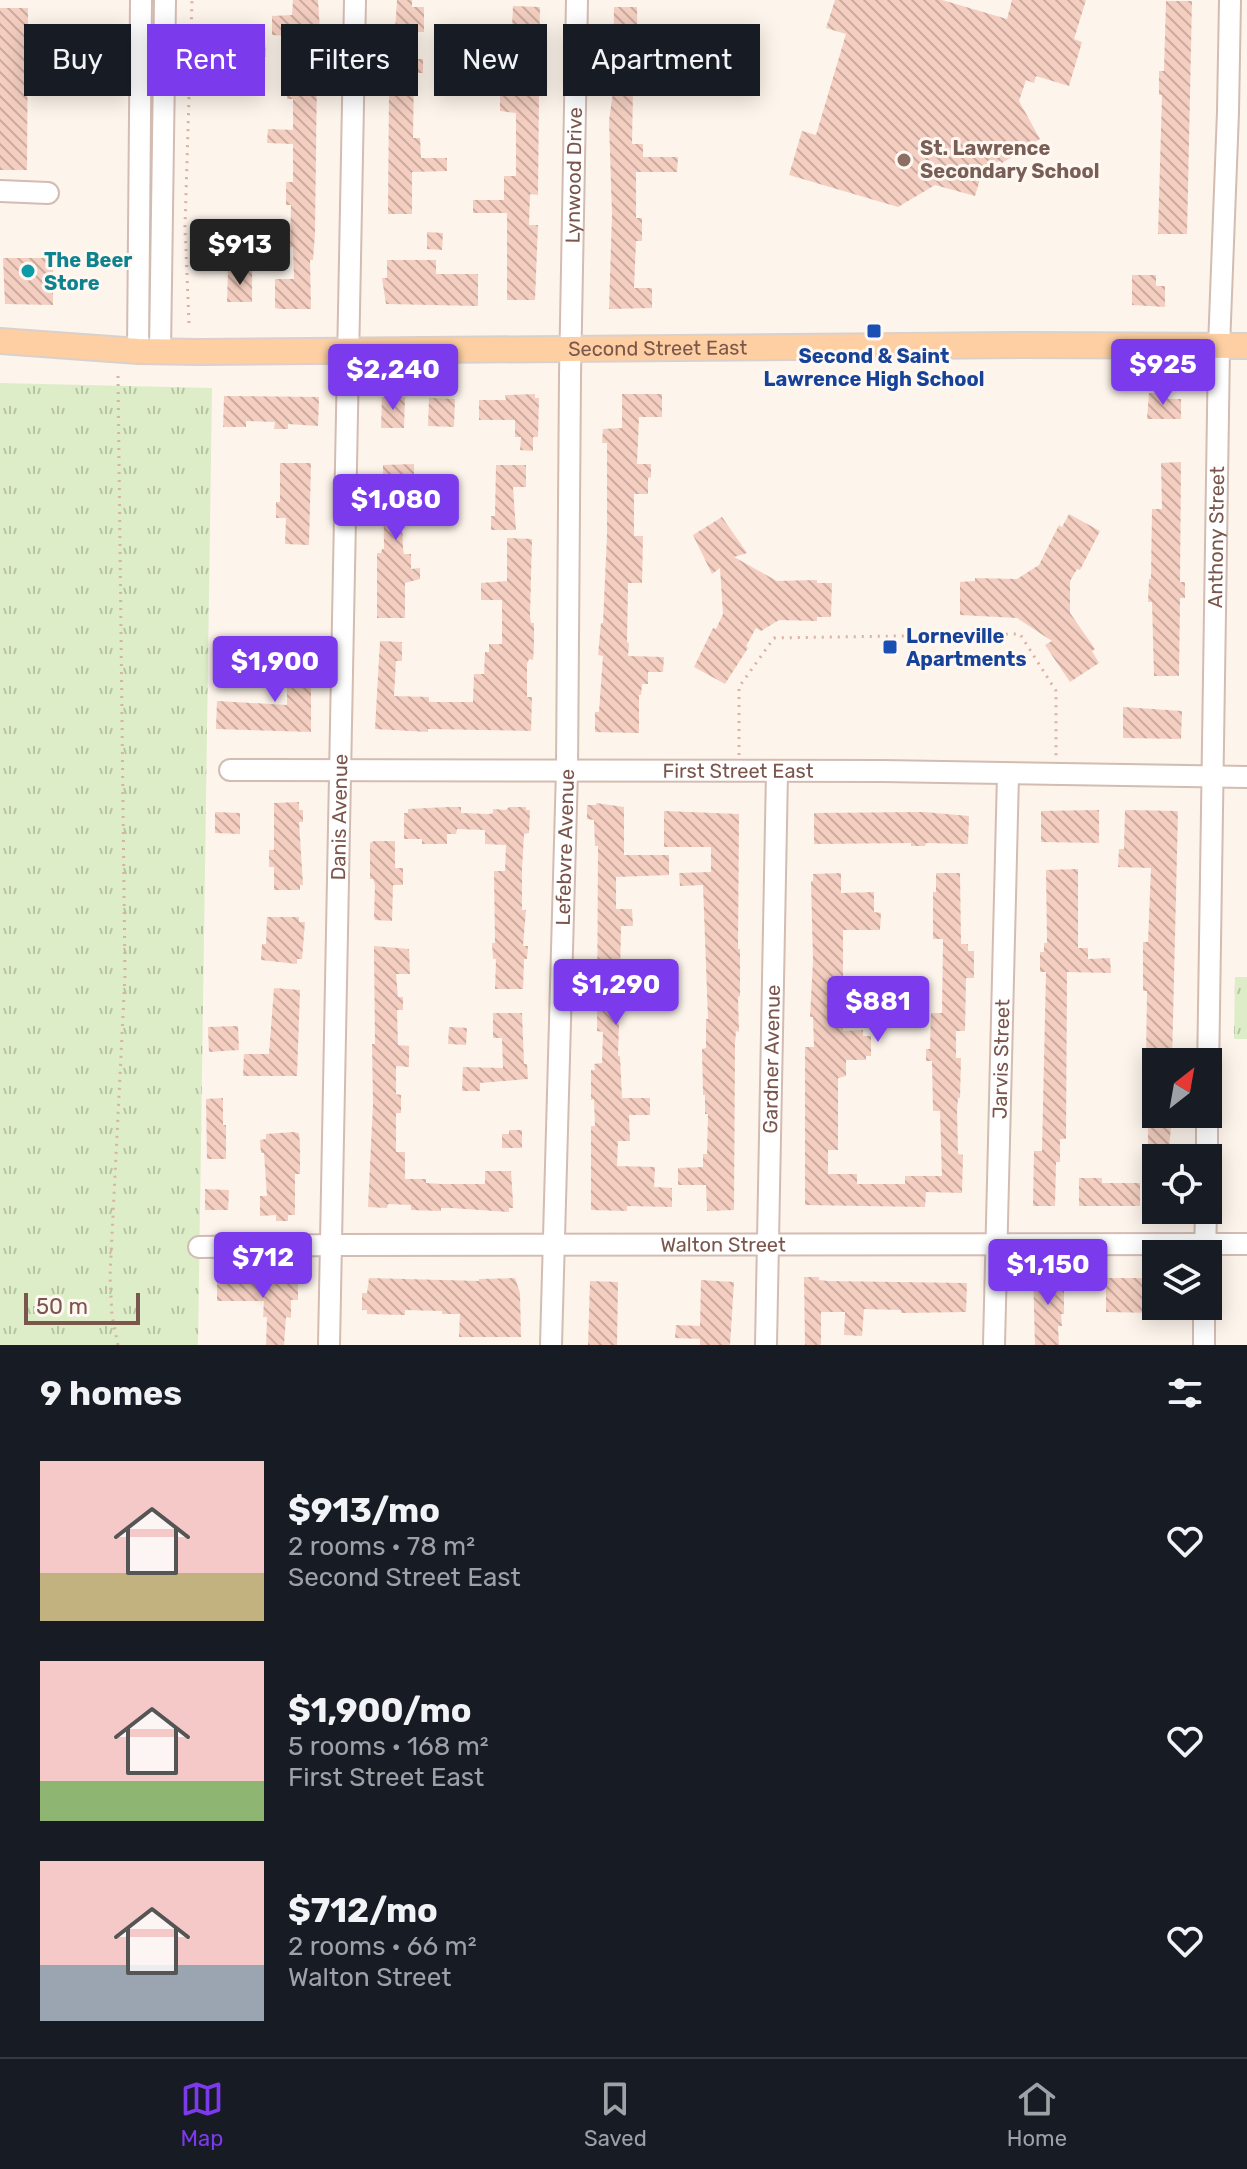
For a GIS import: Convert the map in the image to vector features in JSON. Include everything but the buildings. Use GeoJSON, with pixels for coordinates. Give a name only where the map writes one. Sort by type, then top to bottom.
{"type":"FeatureCollection","features":[{"type":"Feature","properties":{"kind":"main road","name":"Second Street East"},"geometry":{"type":"LineString","coordinates":[[0,341],[149,352],[1247,346]]}},
{"type":"Feature","properties":{"kind":"main road","name":"Second Street East"},"geometry":{"type":"LineString","coordinates":[[0,358],[69,346]]}},
{"type":"Feature","properties":{"kind":"street"},"geometry":{"type":"LineString","coordinates":[[141,0],[149,352]]}},
{"type":"Feature","properties":{"kind":"street"},"geometry":{"type":"LineString","coordinates":[[149,352],[165,0]]}},
{"type":"Feature","properties":{"kind":"street","name":"Danis Avenue"},"geometry":{"type":"LineString","coordinates":[[329,1345],[355,0]]}},
{"type":"Feature","properties":{"kind":"street","name":"Lynwood Drive"},"geometry":{"type":"LineString","coordinates":[[570,349],[577,0]]}},
{"type":"Feature","properties":{"kind":"street","name":"Anthony Street"},"geometry":{"type":"LineString","coordinates":[[1208,1048],[1219,347],[1238,112],[1230,0]]}},
{"type":"Feature","properties":{"kind":"street"},"geometry":{"type":"LineString","coordinates":[[0,191],[48,193]]}},
{"type":"Feature","properties":{"kind":"street","name":"Lefebvre Avenue"},"geometry":{"type":"LineString","coordinates":[[551,1345],[567,770],[570,349]]}},
{"type":"Feature","properties":{"kind":"street","name":"First Street East"},"geometry":{"type":"LineString","coordinates":[[230,770],[883,771],[1247,777]]}},
{"type":"Feature","properties":{"kind":"street","name":"Gardner Avenue"},"geometry":{"type":"LineString","coordinates":[[766,1345],[777,772]]}},
{"type":"Feature","properties":{"kind":"street","name":"Jarvis Street"},"geometry":{"type":"LineString","coordinates":[[994,1345],[1008,774]]}},
{"type":"Feature","properties":{"kind":"street","name":"Walton Street"},"geometry":{"type":"LineString","coordinates":[[199,1247],[996,1244],[1142,1247]]}},
{"type":"Feature","properties":{"kind":"street","name":"Walton Street"},"geometry":{"type":"LineString","coordinates":[[1222,1246],[1247,1244]]}},
{"type":"Feature","properties":{"kind":"street"},"geometry":{"type":"LineString","coordinates":[[1204,1320],[1204,1345]]}},
{"type":"Feature","properties":{"kind":"path"},"geometry":{"type":"LineString","coordinates":[[189,323],[185,227],[192,0]]}},
{"type":"Feature","properties":{"kind":"path"},"geometry":{"type":"LineString","coordinates":[[118,375],[125,975],[110,1276],[112,1316],[118,1345]]}},
{"type":"Feature","properties":{"kind":"path"},"geometry":{"type":"LineString","coordinates":[[738,771],[739,687],[774,638],[1020,634],[1056,691],[1057,774]]}},
{"type":"Feature","properties":{"kind":"green space"},"geometry":{"type":"Polygon","coordinates":[[[0,383],[212,388],[198,1345],[0,1345],[0,383]]]}},
{"type":"Feature","properties":{"kind":"green space"},"geometry":{"type":"Polygon","coordinates":[[[1235,977],[1247,977],[1247,1039],[1234,1039],[1235,977]]]}},
{"type":"Feature","properties":{"kind":"place","name":"St. Lawrence Secondary School"},"geometry":{"type":"Point","coordinates":[904,160]}},
{"type":"Feature","properties":{"kind":"place","name":"The Beer Store"},"geometry":{"type":"Point","coordinates":[28,271]}},
{"type":"Feature","properties":{"kind":"place","name":"Second & Saint Lawrence High School"},"geometry":{"type":"Point","coordinates":[874,331]}},
{"type":"Feature","properties":{"kind":"place","name":"Lorneville Apartments"},"geometry":{"type":"Point","coordinates":[890,647]}}]}
